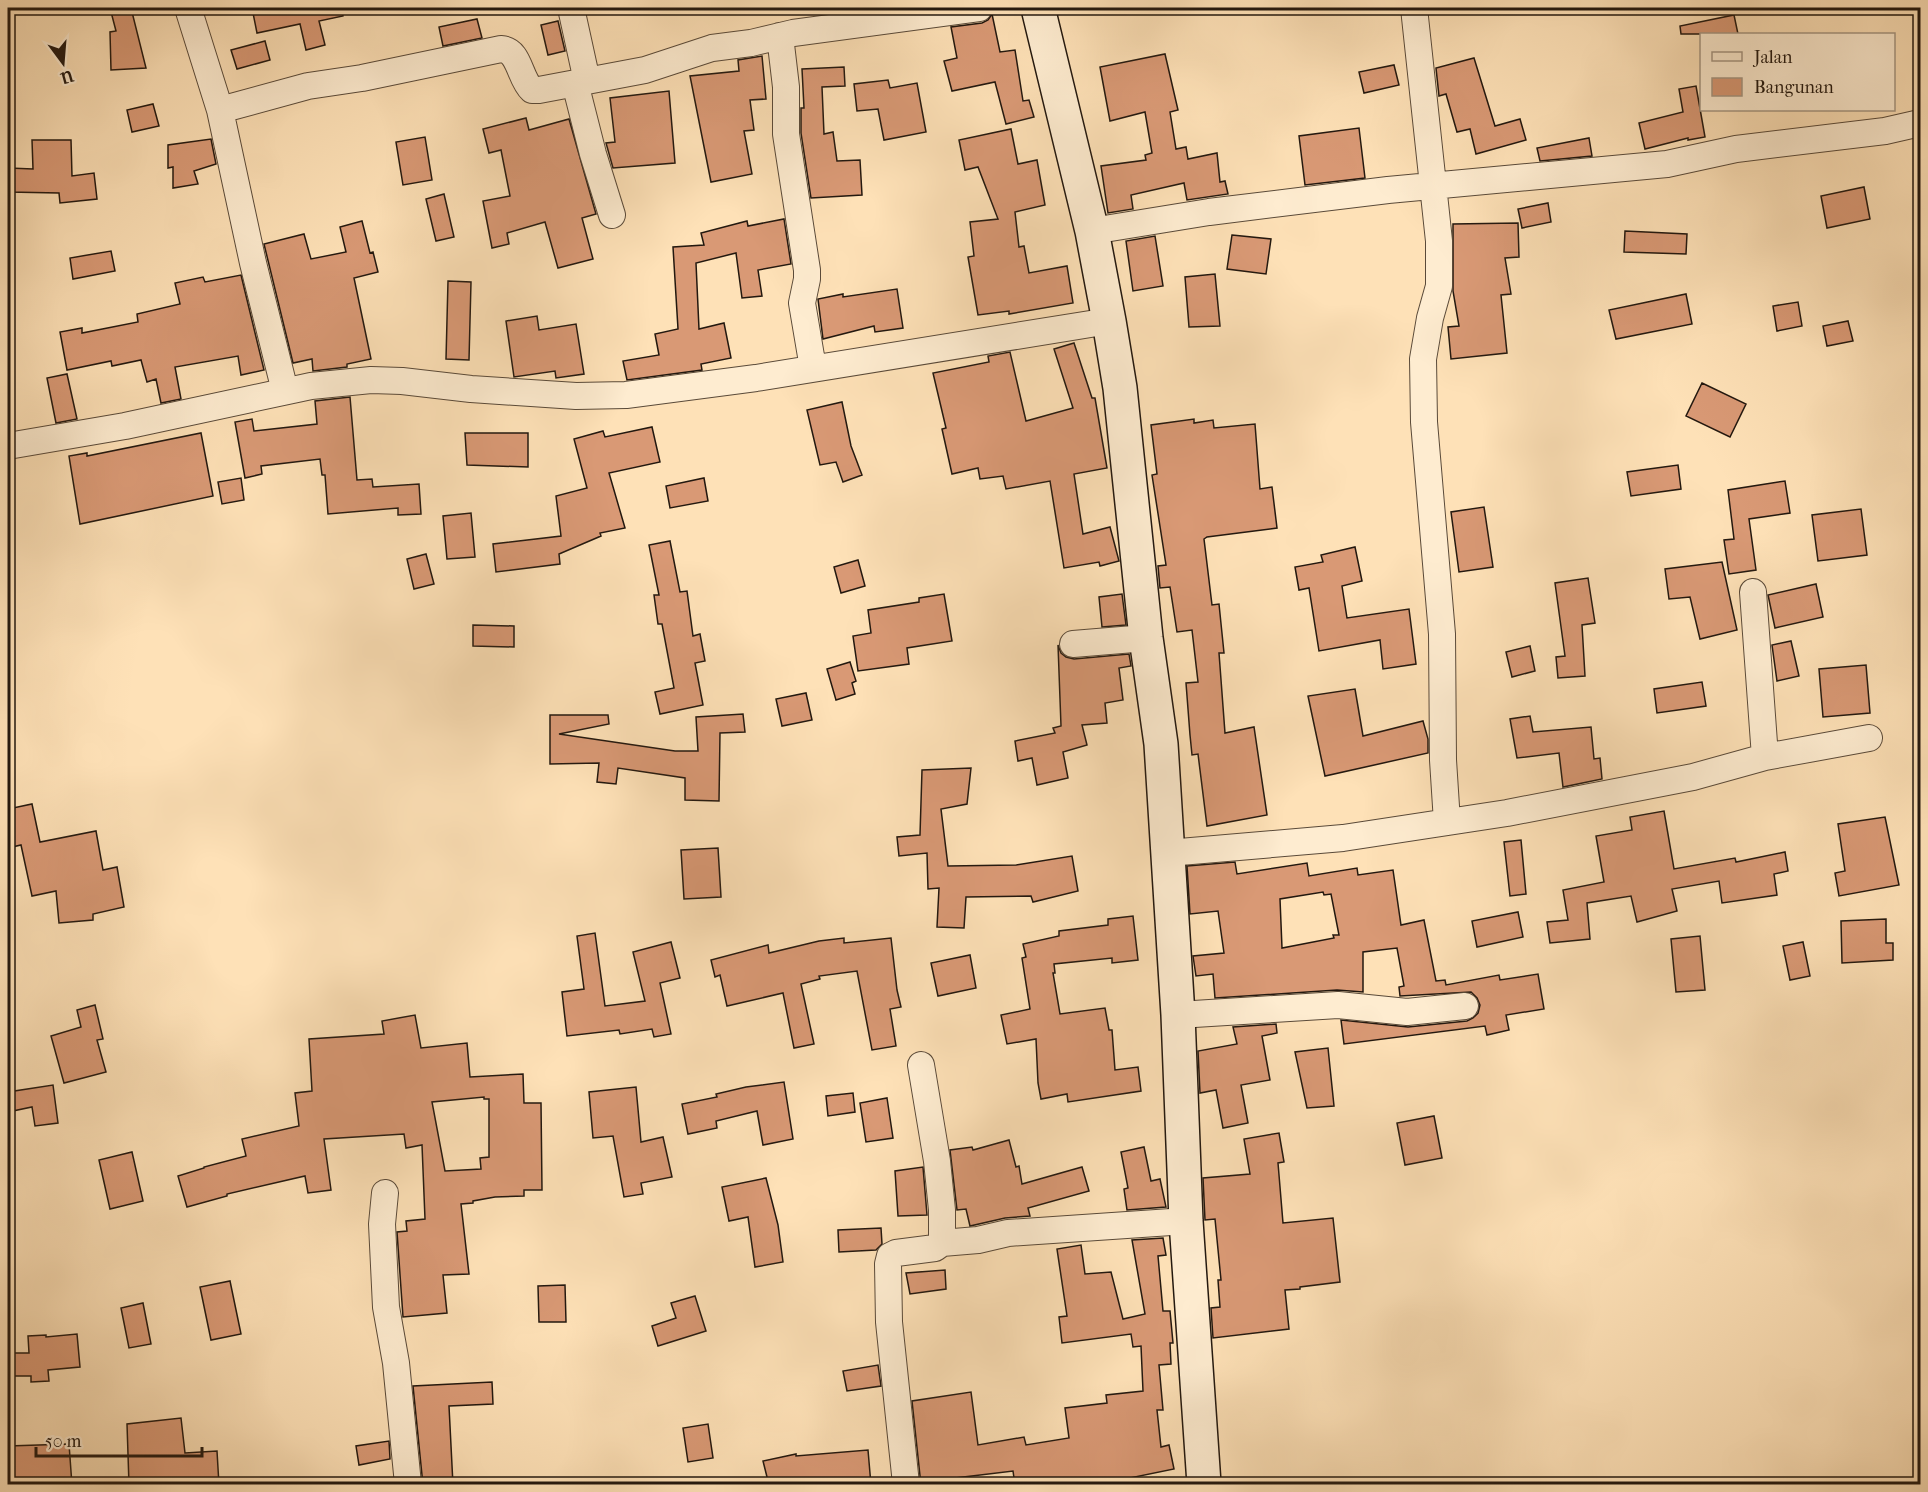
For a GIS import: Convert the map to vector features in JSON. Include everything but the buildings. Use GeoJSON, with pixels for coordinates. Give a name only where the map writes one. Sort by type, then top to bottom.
{"type":"FeatureCollection","features":[{"type":"Feature","properties":{"kind":"street"},"geometry":{"type":"LineString","coordinates":[[188,8],[220,110],[253,263],[285,391]]}},
{"type":"Feature","properties":{"kind":"street"},"geometry":{"type":"LineString","coordinates":[[571,8],[593,154],[612,215]]}},
{"type":"Feature","properties":{"kind":"street"},"geometry":{"type":"LineString","coordinates":[[220,110],[308,86],[362,78],[501,49],[512,53],[523,79],[532,90],[539,90],[645,70],[712,48],[979,8]]}},
{"type":"Feature","properties":{"kind":"street"},"geometry":{"type":"LineString","coordinates":[[1038,8],[1092,231],[1120,388],[1146,638],[1161,744],[1178,1016],[1186,1221],[1204,1485]]}},
{"type":"Feature","properties":{"kind":"street"},"geometry":{"type":"LineString","coordinates":[[1414,8],[1439,241],[1439,286],[1430,318],[1423,359],[1424,422],[1442,634],[1443,760],[1447,822]]}},
{"type":"Feature","properties":{"kind":"street"},"geometry":{"type":"LineString","coordinates":[[780,36],[786,87],[786,134],[807,270],[802,303],[813,368]]}},
{"type":"Feature","properties":{"kind":"street"},"geometry":{"type":"LineString","coordinates":[[1092,231],[1388,190],[1667,164],[1736,149],[1852,136],[1920,123]]}},
{"type":"Feature","properties":{"kind":"street"},"geometry":{"type":"LineString","coordinates":[[8,446],[125,426],[285,391],[371,380],[576,396],[626,395],[745,379],[1108,321]]}},
{"type":"Feature","properties":{"kind":"street"},"geometry":{"type":"LineString","coordinates":[[1753,592],[1765,757]]}},
{"type":"Feature","properties":{"kind":"street"},"geometry":{"type":"LineString","coordinates":[[1073,644],[1146,638]]}},
{"type":"Feature","properties":{"kind":"street"},"geometry":{"type":"LineString","coordinates":[[1168,853],[1343,838],[1508,813],[1693,777],[1765,757],[1869,738]]}},
{"type":"Feature","properties":{"kind":"street"},"geometry":{"type":"LineString","coordinates":[[1178,1016],[1338,1005],[1407,1012],[1465,1006]]}},
{"type":"Feature","properties":{"kind":"street"},"geometry":{"type":"LineString","coordinates":[[921,1065],[937,1161],[942,1210],[942,1243]]}},
{"type":"Feature","properties":{"kind":"street"},"geometry":{"type":"LineString","coordinates":[[385,1193],[382,1224],[386,1307],[396,1363],[408,1485]]}},
{"type":"Feature","properties":{"kind":"street"},"geometry":{"type":"LineString","coordinates":[[906,1485],[889,1322],[888,1264],[890,1256],[896,1253],[935,1248],[942,1243],[978,1240],[1008,1233],[1186,1221]]}}]}
